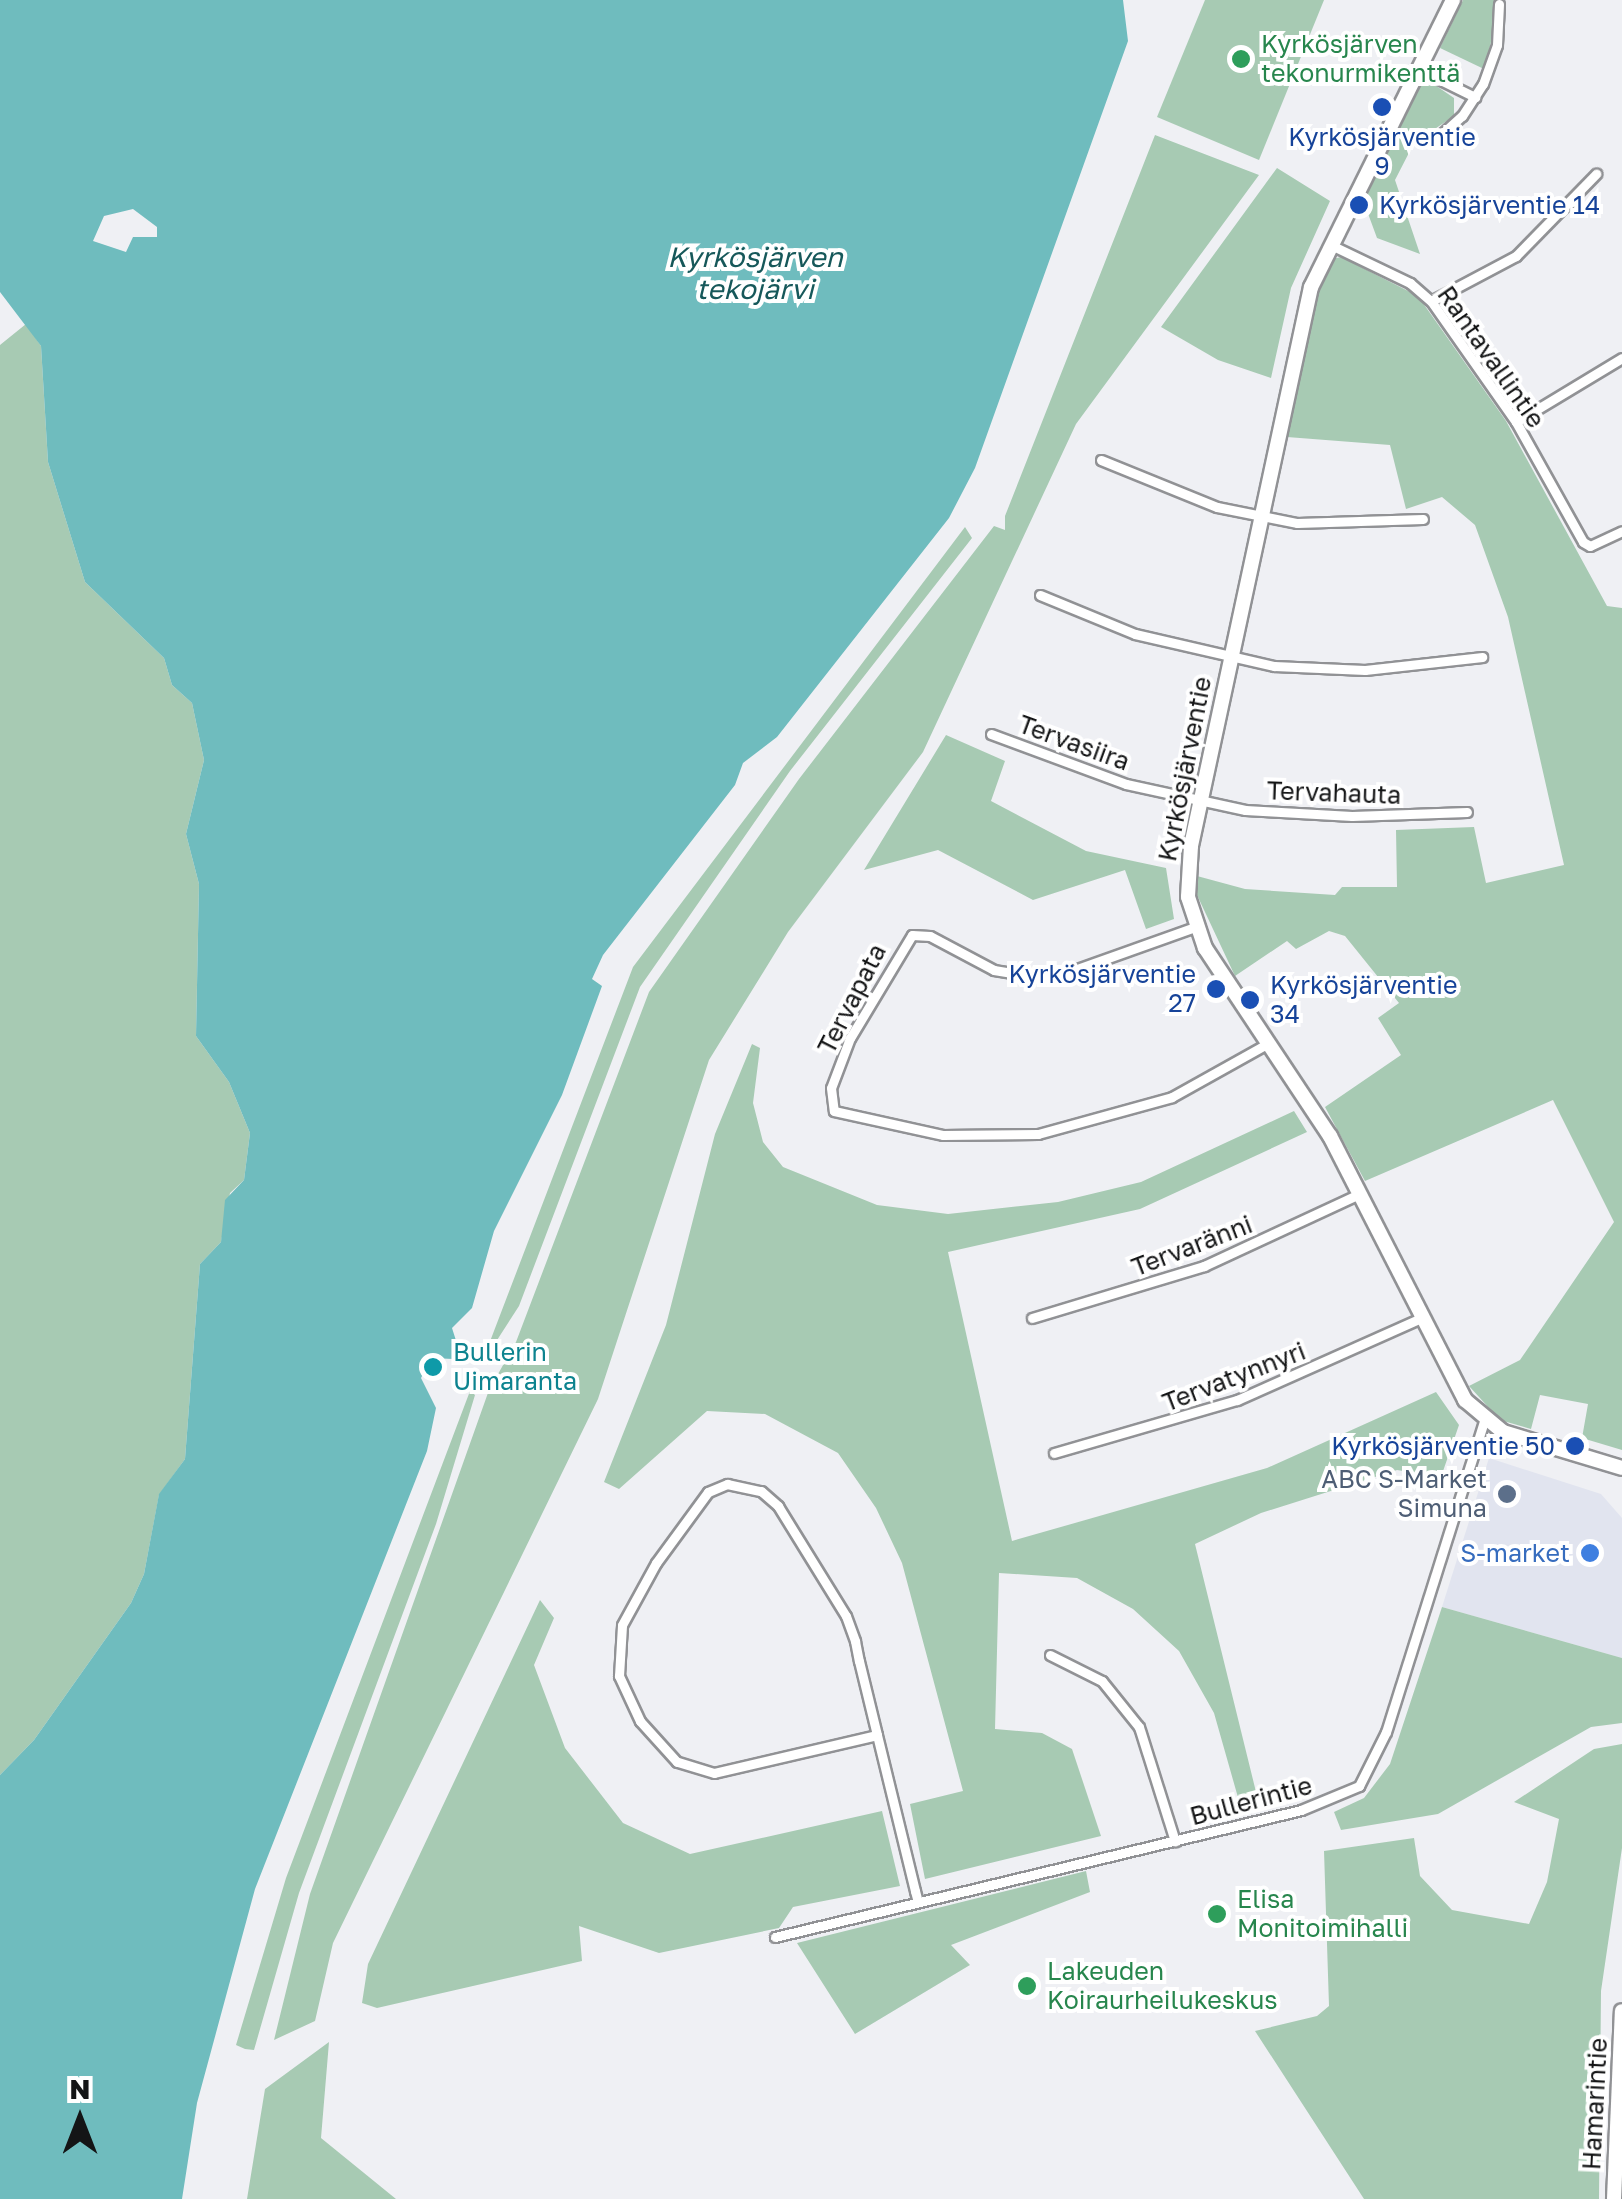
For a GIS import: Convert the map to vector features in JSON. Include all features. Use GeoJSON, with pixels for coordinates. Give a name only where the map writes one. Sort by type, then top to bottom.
{"type":"FeatureCollection","features":[{"type":"Feature","properties":{"kind":"street","name":"Kyrkösjärventie"},"geometry":{"type":"LineString","coordinates":[[1453,0],[1331,244],[1301,320],[1187,874],[1195,927],[1267,1044],[1320,1118],[1421,1318],[1484,1422]]}},
{"type":"Feature","properties":{"kind":"street"},"geometry":{"type":"LineString","coordinates":[[1436,140],[1475,97],[1497,45],[1499,4]]}},
{"type":"Feature","properties":{"kind":"street"},"geometry":{"type":"LineString","coordinates":[[1418,69],[1475,97]]}},
{"type":"Feature","properties":{"kind":"street"},"geometry":{"type":"LineString","coordinates":[[1431,301],[1516,256],[1596,174]]}},
{"type":"Feature","properties":{"kind":"street","name":"Rantavallintie"},"geometry":{"type":"LineString","coordinates":[[1331,244],[1410,283],[1431,301],[1516,422],[1577,535],[1590,546],[1622,531]]}},
{"type":"Feature","properties":{"kind":"street"},"geometry":{"type":"LineString","coordinates":[[1516,422],[1622,358]]}},
{"type":"Feature","properties":{"kind":"street"},"geometry":{"type":"LineString","coordinates":[[1101,460],[1164,489],[1260,516],[1339,526],[1423,519]]}},
{"type":"Feature","properties":{"kind":"street"},"geometry":{"type":"LineString","coordinates":[[1040,595],[1134,634],[1230,659],[1365,670],[1482,657]]}},
{"type":"Feature","properties":{"kind":"street","name":"Tervasiira"},"geometry":{"type":"LineString","coordinates":[[991,734],[1126,784],[1201,802]]}},
{"type":"Feature","properties":{"kind":"street","name":"Tervahauta"},"geometry":{"type":"LineString","coordinates":[[1201,802],[1301,815],[1467,812]]}},
{"type":"Feature","properties":{"kind":"street","name":"Tervapata"},"geometry":{"type":"LineString","coordinates":[[1195,927],[1049,979],[994,970],[930,936],[912,935],[850,1038],[831,1088],[834,1111],[943,1135],[1038,1134],[1158,1103],[1267,1044]]}},
{"type":"Feature","properties":{"kind":"street","name":"Tervaränni"},"geometry":{"type":"LineString","coordinates":[[1032,1318],[1204,1266],[1359,1194]]}},
{"type":"Feature","properties":{"kind":"street","name":"Tervatynnyri"},"geometry":{"type":"LineString","coordinates":[[1054,1453],[1237,1400],[1421,1318]]}},
{"type":"Feature","properties":{"kind":"street"},"geometry":{"type":"LineString","coordinates":[[1484,1422],[1622,1468]]}},
{"type":"Feature","properties":{"kind":"street","name":"Bullerintie"},"geometry":{"type":"LineString","coordinates":[[775,1938],[1322,1804],[1359,1786],[1386,1732],[1472,1442],[1484,1422]]}},
{"type":"Feature","properties":{"kind":"street"},"geometry":{"type":"LineString","coordinates":[[877,1734],[714,1773],[676,1762],[640,1720],[619,1676],[622,1625],[656,1563],[708,1492],[742,1484],[778,1506],[846,1616],[877,1734],[918,1902]]}},
{"type":"Feature","properties":{"kind":"street"},"geometry":{"type":"LineString","coordinates":[[1050,1655],[1102,1682],[1139,1727],[1174,1841]]}},
{"type":"Feature","properties":{"kind":"street","name":"Hamarintie"},"geometry":{"type":"LineString","coordinates":[[1614,2199],[1622,2015]]}},
{"type":"Feature","properties":{"kind":"shaded area"},"geometry":{"type":"Polygon","coordinates":[[[1489,1458],[1601,1494],[1622,1518],[1622,1658],[1442,1607],[1489,1458]]]}},
{"type":"Feature","properties":{"kind":"green space","name":"Kyrkösjärven tekonurmikenttä"},"geometry":{"type":"Polygon","coordinates":[[[1205,0],[1324,0],[1259,160],[1157,117],[1205,0]]]}},
{"type":"Feature","properties":{"kind":"green space"},"geometry":{"type":"Polygon","coordinates":[[[1463,0],[1494,0],[1494,31],[1484,69],[1440,48],[1463,0]]]}},
{"type":"Feature","properties":{"kind":"green space"},"geometry":{"type":"Polygon","coordinates":[[[1429,81],[1454,98],[1454,116],[1414,143],[1395,180],[1420,254],[1377,238],[1363,200],[1420,84],[1429,81]]]}},
{"type":"Feature","properties":{"kind":"green space"},"geometry":{"type":"Polygon","coordinates":[[[1155,135],[1259,175],[1076,424],[923,752],[788,932],[709,1060],[598,1399],[333,1943],[315,2021],[274,2040],[310,1894],[489,1390],[516,1342],[649,992],[799,779],[994,526],[1005,530],[1005,516],[1155,135]]]}},
{"type":"Feature","properties":{"kind":"green space"},"geometry":{"type":"Polygon","coordinates":[[[1277,168],[1330,201],[1291,288],[1271,378],[1218,360],[1161,327],[1277,168]]]}},
{"type":"Feature","properties":{"kind":"green space"},"geometry":{"type":"Polygon","coordinates":[[[1341,257],[1418,296],[1506,421],[1607,606],[1622,608],[1622,1450],[1582,1438],[1588,1404],[1540,1395],[1531,1429],[1500,1420],[1469,1386],[1520,1360],[1614,1222],[1553,1100],[1365,1181],[1325,1107],[1401,1055],[1378,1018],[1399,1003],[1345,936],[1329,931],[1296,949],[1287,941],[1235,976],[1197,895],[1197,876],[1245,889],[1335,895],[1342,887],[1397,887],[1396,830],[1474,827],[1486,883],[1564,865],[1508,617],[1475,525],[1442,497],[1406,509],[1390,445],[1287,437],[1313,303],[1332,259],[1341,257]]]}},
{"type":"Feature","properties":{"kind":"green space"},"geometry":{"type":"Polygon","coordinates":[[[26,324],[41,346],[48,462],[85,582],[164,658],[172,685],[192,703],[204,760],[186,834],[199,884],[196,1036],[229,1082],[250,1133],[244,1180],[230,1193],[221,1242],[200,1264],[185,1459],[159,1495],[144,1574],[131,1603],[34,1740],[0,1775],[0,345],[26,324]]]}},
{"type":"Feature","properties":{"kind":"green space"},"geometry":{"type":"Polygon","coordinates":[[[965,527],[972,538],[790,771],[640,987],[519,1306],[481,1365],[633,967],[965,527]]]}},
{"type":"Feature","properties":{"kind":"green space"},"geometry":{"type":"Polygon","coordinates":[[[946,735],[1005,761],[991,801],[1086,851],[1166,868],[1174,919],[1146,929],[1125,870],[1033,900],[938,850],[864,870],[946,735]]]}},
{"type":"Feature","properties":{"kind":"green space"},"geometry":{"type":"Polygon","coordinates":[[[752,1044],[760,1048],[753,1103],[763,1142],[783,1167],[877,1205],[948,1214],[1058,1202],[1141,1182],[1294,1111],[1307,1132],[1140,1209],[948,1252],[1012,1541],[1267,1468],[1436,1392],[1459,1425],[1441,1477],[1397,1470],[1261,1513],[1195,1544],[1257,1796],[1239,1801],[1214,1713],[1179,1651],[1133,1609],[1077,1578],[999,1573],[995,1729],[1042,1733],[1072,1749],[1101,1836],[925,1879],[910,1804],[963,1791],[902,1563],[876,1508],[838,1453],[765,1414],[707,1411],[619,1489],[604,1482],[666,1325],[715,1134],[752,1044]]]}},
{"type":"Feature","properties":{"kind":"green space"},"geometry":{"type":"Polygon","coordinates":[[[470,1391],[475,1395],[436,1524],[299,1893],[254,2050],[245,2049],[236,2045],[286,1878],[470,1391]]]}},
{"type":"Feature","properties":{"kind":"green space"},"geometry":{"type":"Polygon","coordinates":[[[540,1600],[554,1618],[534,1665],[565,1748],[623,1823],[690,1854],[882,1811],[900,1886],[793,1907],[779,1928],[659,1953],[579,1926],[582,1961],[377,2008],[362,2003],[368,1964],[540,1600]]]}},
{"type":"Feature","properties":{"kind":"green space"},"geometry":{"type":"Polygon","coordinates":[[[1442,1607],[1622,1658],[1622,1723],[1591,1727],[1438,1814],[1341,1830],[1334,1812],[1364,1798],[1390,1764],[1442,1607]]]}},
{"type":"Feature","properties":{"kind":"green space"},"geometry":{"type":"Polygon","coordinates":[[[1622,1744],[1622,1848],[1601,1991],[1599,2199],[1364,2199],[1255,2031],[1317,2016],[1329,2006],[1324,1851],[1414,1838],[1420,1876],[1452,1910],[1529,1924],[1547,1882],[1559,1819],[1514,1802],[1594,1749],[1622,1744]]]}},
{"type":"Feature","properties":{"kind":"green space"},"geometry":{"type":"Polygon","coordinates":[[[1086,1871],[1090,1892],[951,1945],[970,1965],[855,2034],[797,1943],[1086,1871]]]}},
{"type":"Feature","properties":{"kind":"green space"},"geometry":{"type":"Polygon","coordinates":[[[329,2042],[321,2138],[396,2199],[247,2199],[265,2089],[329,2042]]]}},
{"type":"Feature","properties":{"kind":"water","name":"Kyrkösjärven tekojärvi"},"geometry":{"type":"Polygon","coordinates":[[[0,0],[1123,0],[1128,41],[975,468],[949,518],[777,737],[743,763],[735,785],[603,955],[592,979],[602,986],[562,1095],[494,1231],[472,1308],[452,1328],[459,1350],[453,1359],[432,1358],[421,1378],[436,1408],[427,1451],[255,1889],[197,2103],[182,2199],[0,2199],[0,1775],[34,1740],[131,1603],[144,1574],[159,1494],[185,1459],[200,1264],[221,1242],[225,1200],[244,1180],[250,1133],[229,1082],[196,1036],[199,884],[186,834],[204,760],[192,703],[172,685],[164,658],[85,582],[48,462],[41,346],[0,292],[0,0]],[[133,209],[104,216],[93,241],[126,252],[133,237],[157,237],[157,227],[133,209]]]}},
{"type":"Feature","properties":{"kind":"place","name":"Kyrkösjärven tekonurmikenttä"},"geometry":{"type":"Point","coordinates":[1241,59]}},
{"type":"Feature","properties":{"kind":"place","name":"Kyrkösjärventie 9"},"geometry":{"type":"Point","coordinates":[1382,107]}},
{"type":"Feature","properties":{"kind":"place","name":"Kyrkösjärventie 14"},"geometry":{"type":"Point","coordinates":[1359,205]}},
{"type":"Feature","properties":{"kind":"place","name":"Kyrkösjärventie 27"},"geometry":{"type":"Point","coordinates":[1216,989]}},
{"type":"Feature","properties":{"kind":"place","name":"Kyrkösjärventie 34"},"geometry":{"type":"Point","coordinates":[1250,1000]}},
{"type":"Feature","properties":{"kind":"place","name":"Bullerin Uimaranta"},"geometry":{"type":"Point","coordinates":[433,1367]}},
{"type":"Feature","properties":{"kind":"place","name":"Kyrkösjärventie 50"},"geometry":{"type":"Point","coordinates":[1575,1446]}},
{"type":"Feature","properties":{"kind":"place","name":"ABC S-Market Simuna"},"geometry":{"type":"Point","coordinates":[1507,1494]}},
{"type":"Feature","properties":{"kind":"place","name":"S-market"},"geometry":{"type":"Point","coordinates":[1590,1553]}},
{"type":"Feature","properties":{"kind":"place","name":"Elisa Monitoimihalli"},"geometry":{"type":"Point","coordinates":[1217,1914]}},
{"type":"Feature","properties":{"kind":"place","name":"Lakeuden Koiraurheilukeskus"},"geometry":{"type":"Point","coordinates":[1027,1986]}}]}
